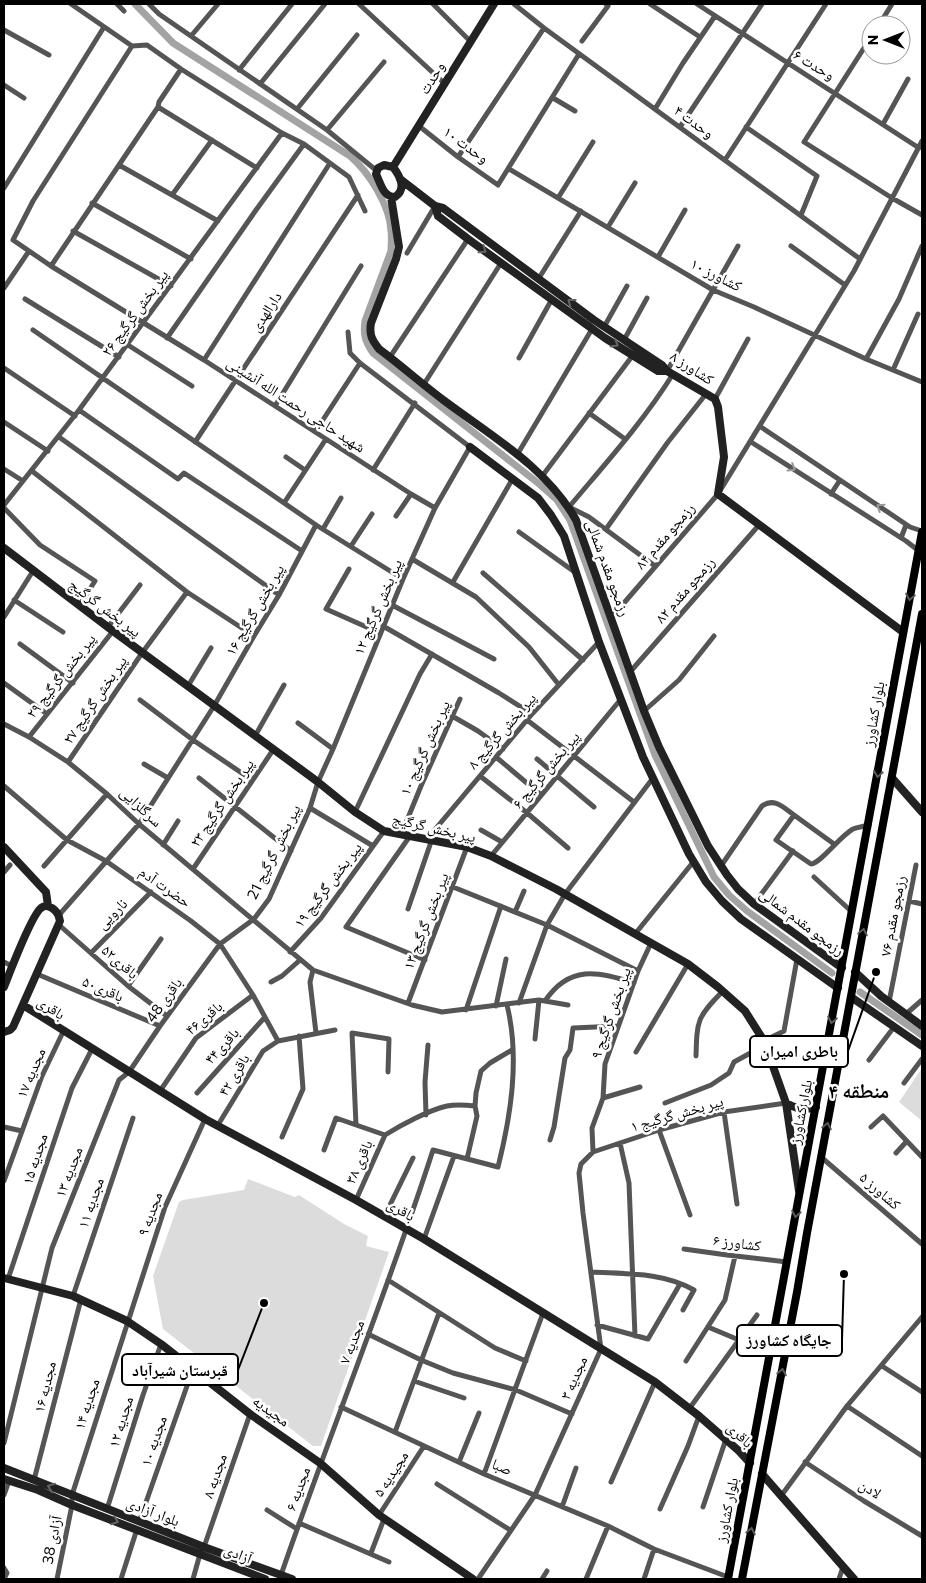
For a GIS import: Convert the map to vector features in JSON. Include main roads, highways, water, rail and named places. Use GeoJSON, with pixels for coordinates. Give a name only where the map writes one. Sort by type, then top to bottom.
{"type":"FeatureCollection","features":[{"type":"Feature","properties":{"kind":"main road","name":"بلوار کشاورز"},"geometry":{"type":"LineString","coordinates":[[728,1578],[922,531]]}},
{"type":"Feature","properties":{"kind":"main road","name":"بلوار کشاورز"},"geometry":{"type":"LineString","coordinates":[[742,1579],[922,614]]}},
{"type":"Feature","properties":{"kind":"main road"},"geometry":{"type":"LineString","coordinates":[[852,912],[866,914]]}},
{"type":"Feature","properties":{"kind":"waterway"},"geometry":{"type":"LineString","coordinates":[[135,4],[173,43],[350,156],[371,180],[383,201],[390,221],[391,251],[365,321],[365,338],[370,349],[557,500],[570,520],[655,755],[714,877],[729,895],[747,911],[832,973]]}},
{"type":"Feature","properties":{"kind":"waterway"},"geometry":{"type":"LineString","coordinates":[[860,992],[922,1035]]}},
{"type":"Feature","properties":{"kind":"place","name":"باطری امیران"},"geometry":{"type":"Point","coordinates":[876,972]}},
{"type":"Feature","properties":{"kind":"place","name":"جایگاه کشاورز"},"geometry":{"type":"Point","coordinates":[844,1274]}},
{"type":"Feature","properties":{"kind":"place","name":"قبرستان شیرآباد"},"geometry":{"type":"Point","coordinates":[264,1303]}},
{"type":"Feature","properties":{"kind":"district","name":"منطقه ۴"},"geometry":{"type":"Point","coordinates":[859,1091]}}]}
